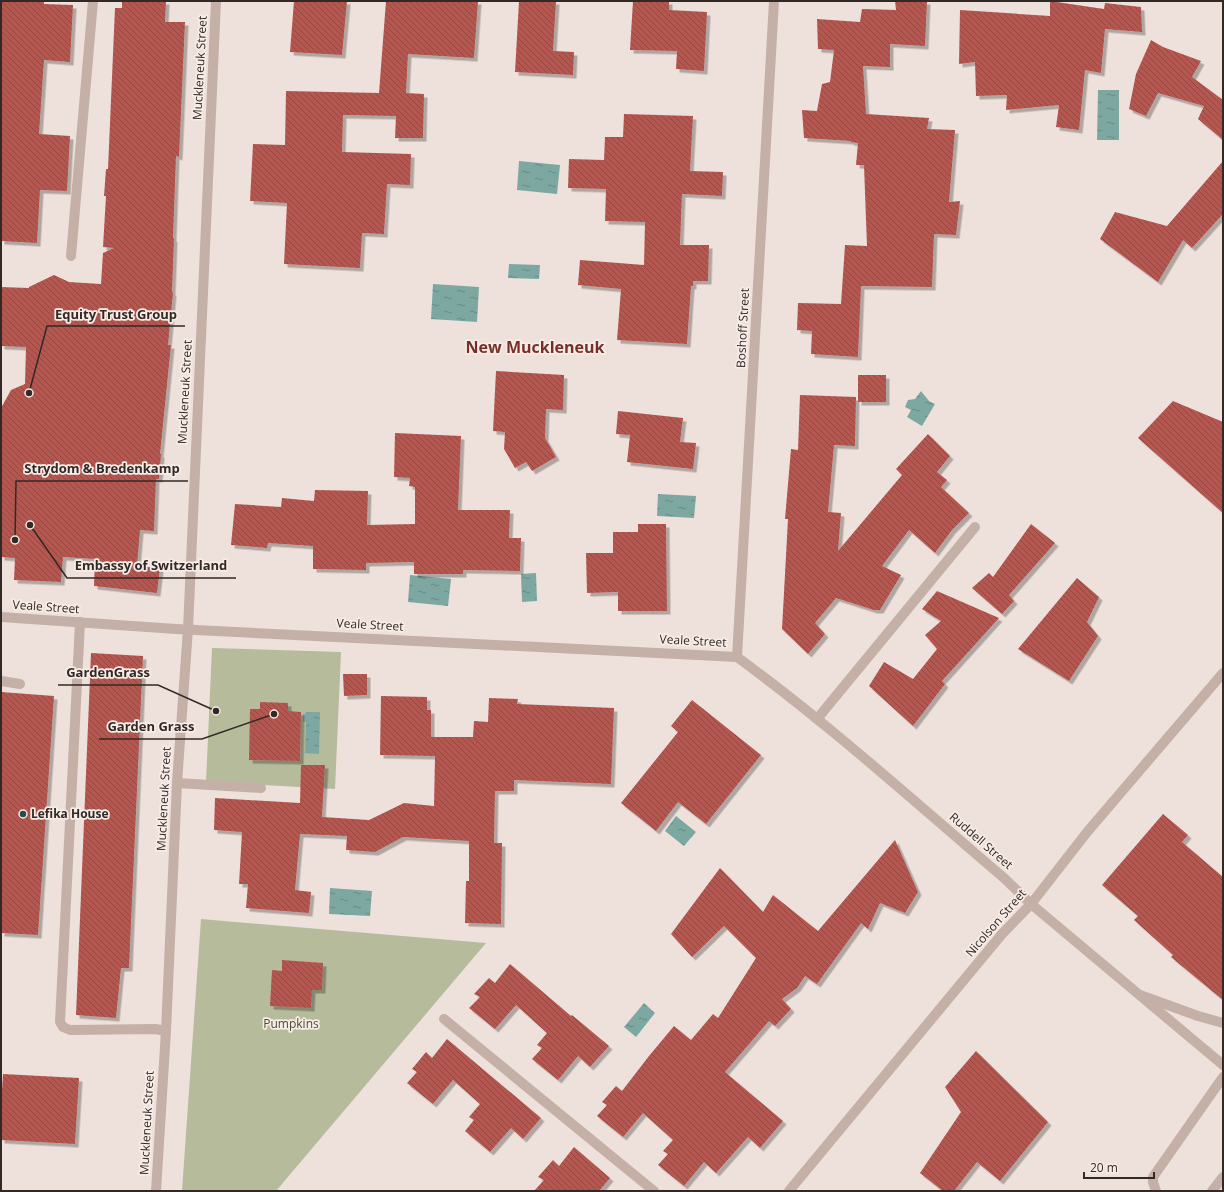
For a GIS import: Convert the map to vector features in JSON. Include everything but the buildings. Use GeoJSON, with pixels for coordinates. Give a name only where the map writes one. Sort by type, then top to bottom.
{"type":"FeatureCollection","features":[{"type":"Feature","properties":{"kind":"street"},"geometry":{"type":"LineString","coordinates":[[71,256],[93,1]]}},
{"type":"Feature","properties":{"kind":"street","name":"Muckleneuk Street"},"geometry":{"type":"LineString","coordinates":[[156,1191],[166,1031],[178,782],[188,629],[216,1]]}},
{"type":"Feature","properties":{"kind":"street","name":"Boshoff Street"},"geometry":{"type":"LineString","coordinates":[[737,657],[774,1]]}},
{"type":"Feature","properties":{"kind":"street"},"geometry":{"type":"LineString","coordinates":[[818,719],[975,527]]}},
{"type":"Feature","properties":{"kind":"street","name":"Veale Street"},"geometry":{"type":"LineString","coordinates":[[1,617],[188,629],[737,657]]}},
{"type":"Feature","properties":{"kind":"street"},"geometry":{"type":"LineString","coordinates":[[80,622],[60,1022],[63,1027],[70,1030],[155,1029],[166,1031]]}},
{"type":"Feature","properties":{"kind":"street","name":"Ruddell Street"},"geometry":{"type":"LineString","coordinates":[[737,657],[818,719],[1004,878],[1030,904],[1223,1065]]}},
{"type":"Feature","properties":{"kind":"street","name":"Nicolson Street"},"geometry":{"type":"LineString","coordinates":[[789,1191],[1002,934],[1030,904],[1088,831],[1223,673]]}},
{"type":"Feature","properties":{"kind":"street"},"geometry":{"type":"LineString","coordinates":[[1,681],[20,684]]}},
{"type":"Feature","properties":{"kind":"street"},"geometry":{"type":"LineString","coordinates":[[178,782],[261,788]]}},
{"type":"Feature","properties":{"kind":"street"},"geometry":{"type":"LineString","coordinates":[[1140,995],[1198,1016],[1223,1023]]}},
{"type":"Feature","properties":{"kind":"street"},"geometry":{"type":"LineString","coordinates":[[444,1019],[654,1191]]}},
{"type":"Feature","properties":{"kind":"street"},"geometry":{"type":"LineString","coordinates":[[1156,1191],[1153,1177],[1223,1077]]}},
{"type":"Feature","properties":{"kind":"street"},"geometry":{"type":"LineString","coordinates":[[1212,1191],[1223,1177]]}},
{"type":"Feature","properties":{"kind":"green space"},"geometry":{"type":"Polygon","coordinates":[[[212,648],[341,652],[335,789],[206,782],[212,648]]]}},
{"type":"Feature","properties":{"kind":"green space","name":"Pumpkins"},"geometry":{"type":"Polygon","coordinates":[[[201,919],[486,943],[276,1191],[182,1191],[201,919]]]}},
{"type":"Feature","properties":{"kind":"water"},"geometry":{"type":"Polygon","coordinates":[[[1098,90],[1119,90],[1119,140],[1097,140],[1098,90]]]}},
{"type":"Feature","properties":{"kind":"water"},"geometry":{"type":"Polygon","coordinates":[[[519,161],[560,165],[557,194],[517,190],[519,161]]]}},
{"type":"Feature","properties":{"kind":"water"},"geometry":{"type":"Polygon","coordinates":[[[509,264],[540,265],[539,279],[508,278],[509,264]]]}},
{"type":"Feature","properties":{"kind":"water"},"geometry":{"type":"Polygon","coordinates":[[[433,284],[479,287],[477,322],[431,319],[433,284]]]}},
{"type":"Feature","properties":{"kind":"water"},"geometry":{"type":"Polygon","coordinates":[[[921,391],[929,401],[935,404],[922,426],[907,417],[911,410],[905,407],[908,400],[915,399],[921,391]]]}},
{"type":"Feature","properties":{"kind":"water"},"geometry":{"type":"Polygon","coordinates":[[[658,494],[696,496],[694,518],[657,516],[658,494]]]}},
{"type":"Feature","properties":{"kind":"water"},"geometry":{"type":"Polygon","coordinates":[[[536,573],[537,601],[522,602],[521,574],[536,573]]]}},
{"type":"Feature","properties":{"kind":"water"},"geometry":{"type":"Polygon","coordinates":[[[410,575],[451,579],[448,606],[408,602],[410,575]]]}},
{"type":"Feature","properties":{"kind":"water"},"geometry":{"type":"Polygon","coordinates":[[[306,712],[320,712],[319,754],[305,753],[306,722],[303,722],[303,714],[306,712]]]}},
{"type":"Feature","properties":{"kind":"water"},"geometry":{"type":"Polygon","coordinates":[[[676,816],[696,832],[684,846],[665,831],[676,816]]]}},
{"type":"Feature","properties":{"kind":"water"},"geometry":{"type":"Polygon","coordinates":[[[330,888],[372,891],[370,916],[329,914],[330,888]]]}},
{"type":"Feature","properties":{"kind":"water"},"geometry":{"type":"Polygon","coordinates":[[[644,1003],[655,1013],[636,1037],[624,1027],[644,1003]]]}},
{"type":"Feature","properties":{"kind":"place","name":"Equity Trust Group"},"geometry":{"type":"Point","coordinates":[29,393]}},
{"type":"Feature","properties":{"kind":"place","name":"Embassy of Switzerland"},"geometry":{"type":"Point","coordinates":[30,525]}},
{"type":"Feature","properties":{"kind":"place","name":"Strydom & Bredenkamp"},"geometry":{"type":"Point","coordinates":[15,540]}},
{"type":"Feature","properties":{"kind":"place","name":"GardenGrass"},"geometry":{"type":"Point","coordinates":[216,711]}},
{"type":"Feature","properties":{"kind":"place","name":"Garden Grass"},"geometry":{"type":"Point","coordinates":[274,714]}},
{"type":"Feature","properties":{"kind":"place","name":"Lefika House"},"geometry":{"type":"Point","coordinates":[23,814]}},
{"type":"Feature","properties":{"kind":"district","name":"New Muckleneuk"},"geometry":{"type":"Point","coordinates":[535,347]}}]}
